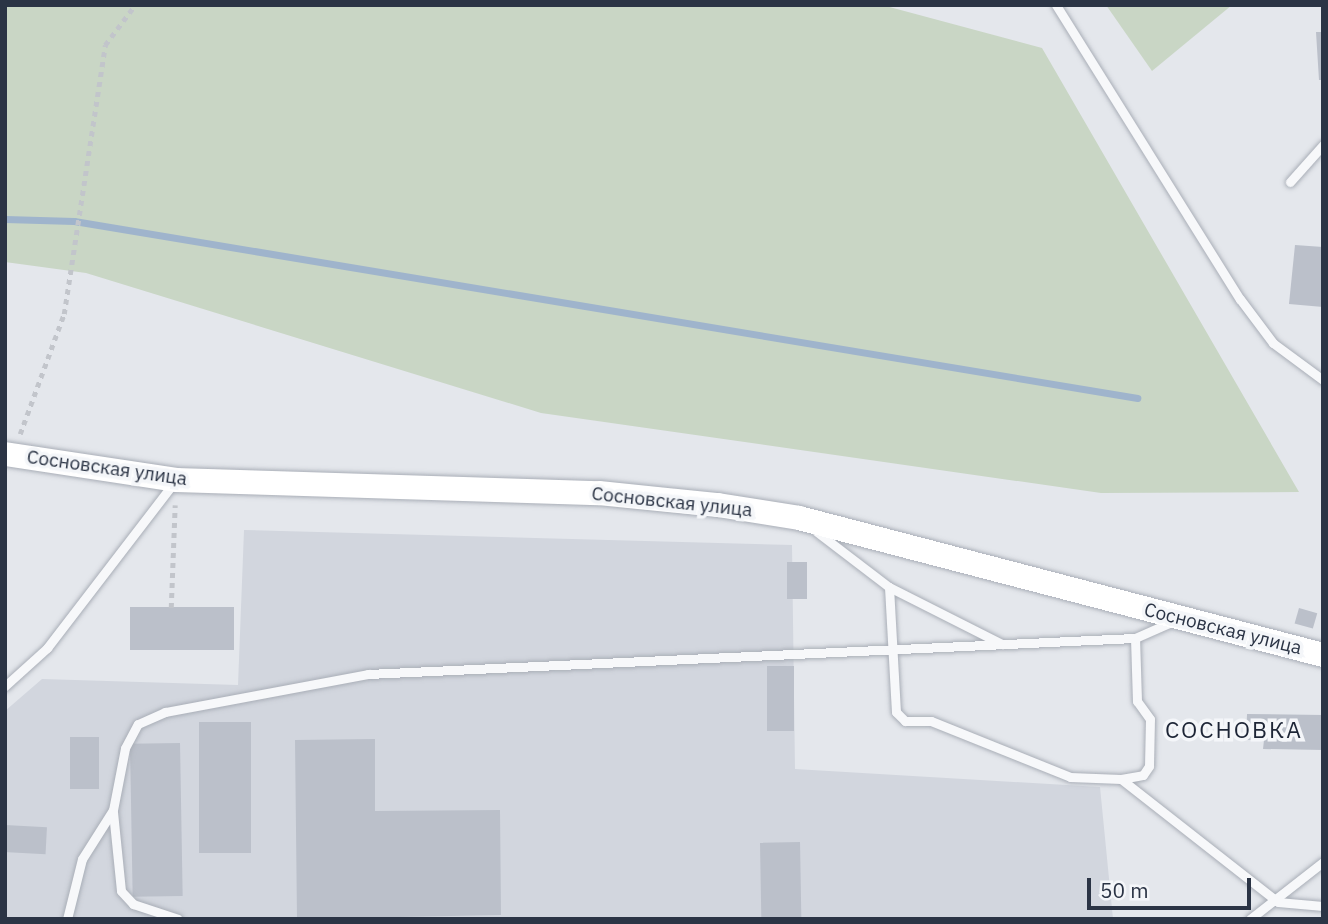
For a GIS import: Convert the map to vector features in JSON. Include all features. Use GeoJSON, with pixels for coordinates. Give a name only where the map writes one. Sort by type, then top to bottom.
{"type":"FeatureCollection","features":[{"type":"Feature","properties":{"kind":"street","name":"Сосновская улица"},"geometry":{"type":"LineString","coordinates":[[8,459],[176,480],[599,493],[799,518],[1323,655]]}},
{"type":"Feature","properties":{"kind":"lane"},"geometry":{"type":"LineString","coordinates":[[1056,5],[1240,299],[1273,343],[1323,380]]}},
{"type":"Feature","properties":{"kind":"lane"},"geometry":{"type":"LineString","coordinates":[[1290,182],[1323,145]]}},
{"type":"Feature","properties":{"kind":"lane"},"geometry":{"type":"LineString","coordinates":[[5,686],[47,648],[176,480]]}},
{"type":"Feature","properties":{"kind":"lane"},"geometry":{"type":"LineString","coordinates":[[799,518],[889,587],[1007,646]]}},
{"type":"Feature","properties":{"kind":"lane"},"geometry":{"type":"LineString","coordinates":[[889,587],[890,649],[896,712],[905,721],[931,721],[1070,777],[1121,779],[1143,775],[1149,766],[1150,719],[1137,701],[1135,638]]}},
{"type":"Feature","properties":{"kind":"lane"},"geometry":{"type":"LineString","coordinates":[[178,919],[133,904],[121,891],[113,810],[125,748],[138,724],[165,712],[368,674],[793,659],[890,649],[1007,646],[1135,638],[1179,618]]}},
{"type":"Feature","properties":{"kind":"lane"},"geometry":{"type":"LineString","coordinates":[[1121,779],[1278,902],[1323,906]]}},
{"type":"Feature","properties":{"kind":"lane"},"geometry":{"type":"LineString","coordinates":[[67,919],[82,859],[113,810]]}},
{"type":"Feature","properties":{"kind":"lane"},"geometry":{"type":"LineString","coordinates":[[1250,919],[1278,902],[1323,862]]}},
{"type":"Feature","properties":{"kind":"path"},"geometry":{"type":"LineString","coordinates":[[8,459],[64,314],[105,45],[135,5]]}},
{"type":"Feature","properties":{"kind":"path"},"geometry":{"type":"LineString","coordinates":[[171,608],[176,480]]}},
{"type":"Feature","properties":{"kind":"shaded area"},"geometry":{"type":"Polygon","coordinates":[[[244,530],[792,545],[795,769],[1100,787],[1113,919],[5,919],[5,711],[42,679],[238,685],[244,530]]]}},
{"type":"Feature","properties":{"kind":"green space"},"geometry":{"type":"Polygon","coordinates":[[[5,5],[882,5],[1042,48],[1299,492],[1101,493],[541,413],[86,273],[5,262],[5,5]]]}},
{"type":"Feature","properties":{"kind":"green space"},"geometry":{"type":"Polygon","coordinates":[[[1106,5],[1232,5],[1152,71],[1106,5]]]}},
{"type":"Feature","properties":{"kind":"building"},"geometry":{"type":"Polygon","coordinates":[[[1316,32],[1323,32],[1323,80],[1319,80],[1316,32]]]}},
{"type":"Feature","properties":{"kind":"building"},"geometry":{"type":"Polygon","coordinates":[[[1295,245],[1323,247],[1323,307],[1289,304],[1295,245]]]}},
{"type":"Feature","properties":{"kind":"building"},"geometry":{"type":"Polygon","coordinates":[[[787,562],[807,562],[807,599],[787,599],[787,562]]]}},
{"type":"Feature","properties":{"kind":"building"},"geometry":{"type":"Polygon","coordinates":[[[130,607],[234,607],[234,650],[130,650],[130,607]]]}},
{"type":"Feature","properties":{"kind":"building"},"geometry":{"type":"Polygon","coordinates":[[[1299,608],[1317,613],[1313,629],[1295,623],[1299,608]]]}},
{"type":"Feature","properties":{"kind":"building"},"geometry":{"type":"Polygon","coordinates":[[[767,666],[794,666],[794,731],[767,731],[767,666]]]}},
{"type":"Feature","properties":{"kind":"building"},"geometry":{"type":"Polygon","coordinates":[[[1247,714],[1323,715],[1323,750],[1263,749],[1264,740],[1246,740],[1247,714]]]}},
{"type":"Feature","properties":{"kind":"building"},"geometry":{"type":"Polygon","coordinates":[[[199,722],[251,722],[251,853],[199,853],[199,722]]]}},
{"type":"Feature","properties":{"kind":"building"},"geometry":{"type":"Polygon","coordinates":[[[70,737],[99,737],[99,789],[70,789],[70,737]]]}},
{"type":"Feature","properties":{"kind":"building"},"geometry":{"type":"Polygon","coordinates":[[[375,739],[375,811],[500,810],[501,915],[297,919],[295,740],[375,739]]]}},
{"type":"Feature","properties":{"kind":"building"},"geometry":{"type":"Polygon","coordinates":[[[180,743],[183,896],[133,897],[130,744],[180,743]]]}},
{"type":"Feature","properties":{"kind":"building"},"geometry":{"type":"Polygon","coordinates":[[[5,825],[47,827],[46,854],[5,852],[5,825]]]}},
{"type":"Feature","properties":{"kind":"building"},"geometry":{"type":"Polygon","coordinates":[[[800,842],[801,919],[761,919],[760,843],[800,842]]]}},
{"type":"Feature","properties":{"kind":"waterway"},"geometry":{"type":"LineString","coordinates":[[5,219],[74,221],[1137,398]]}},
{"type":"Feature","properties":{"kind":"district","name":"СОСНОВКА"},"geometry":{"type":"Point","coordinates":[1234,729]}}]}
